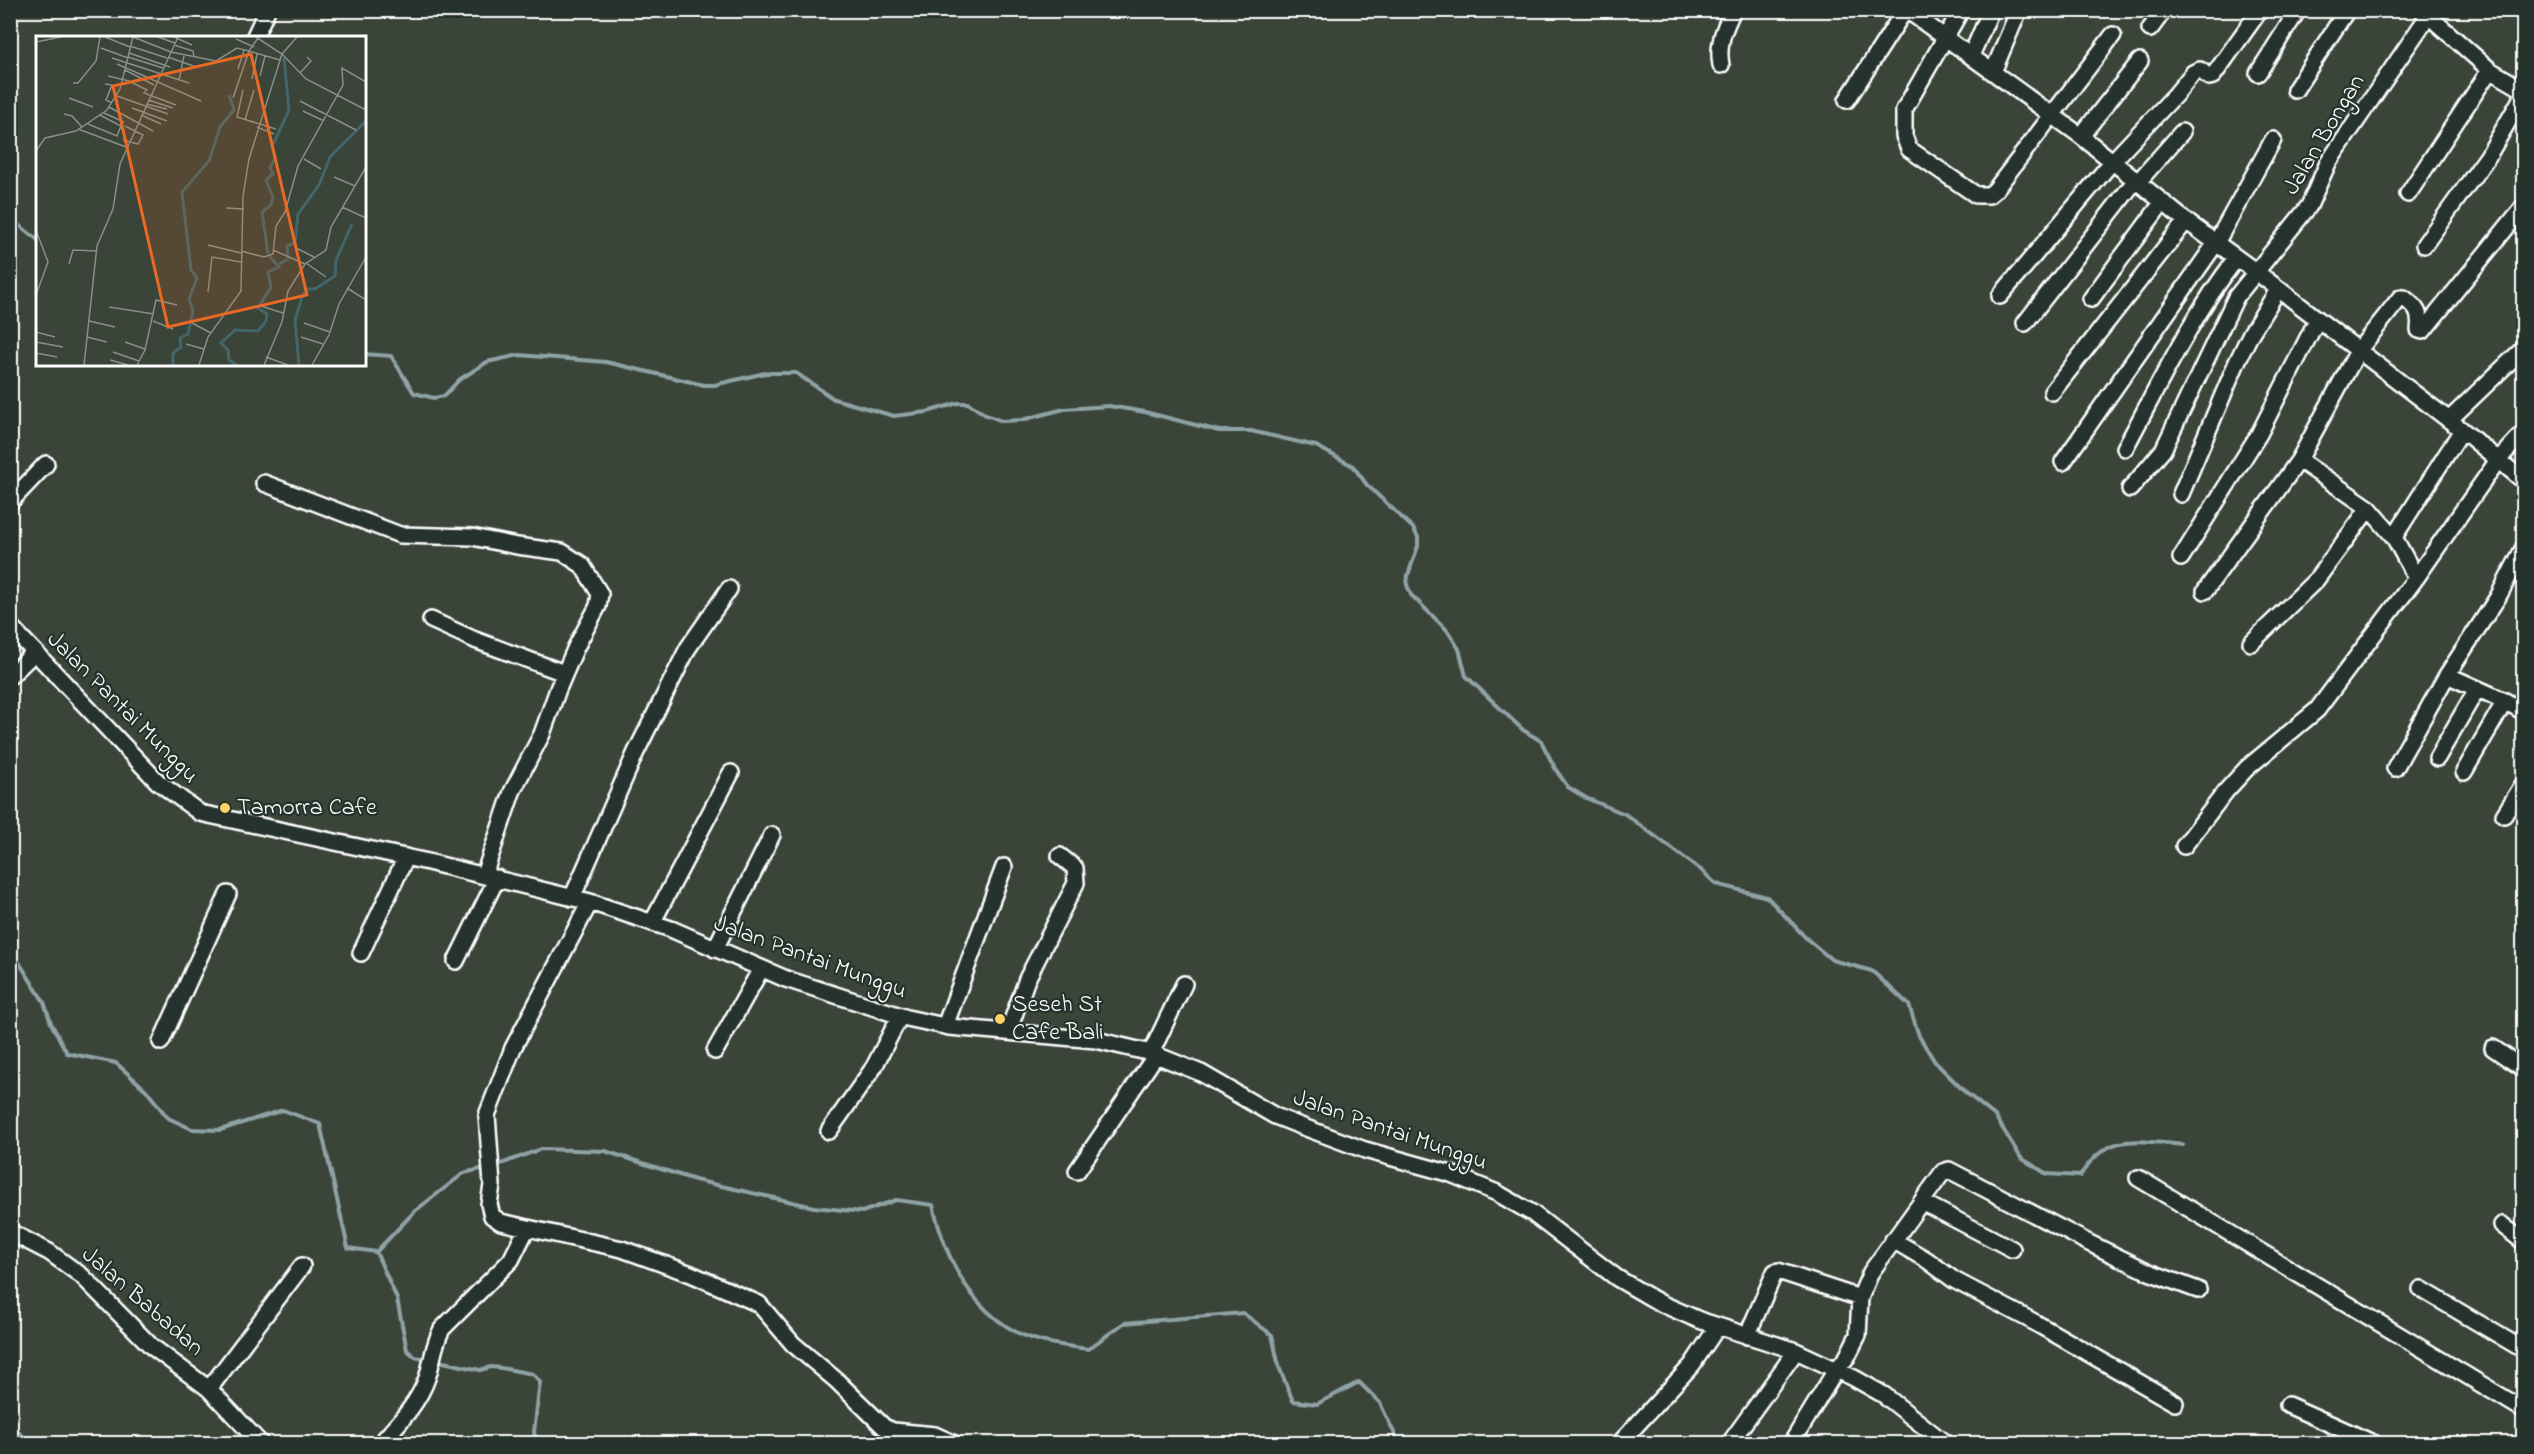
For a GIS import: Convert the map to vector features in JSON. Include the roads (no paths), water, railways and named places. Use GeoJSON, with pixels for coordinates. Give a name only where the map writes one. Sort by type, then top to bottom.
{"type":"FeatureCollection","features":[{"type":"Feature","properties":{"kind":"street"},"geometry":{"type":"LineString","coordinates":[[255,36],[267,10]]}},
{"type":"Feature","properties":{"kind":"street"},"geometry":{"type":"LineString","coordinates":[[1720,65],[1720,39],[1734,10]]}},
{"type":"Feature","properties":{"kind":"street"},"geometry":{"type":"LineString","coordinates":[[1847,100],[1906,10],[2081,136],[2162,203],[2456,425],[2523,481]]}},
{"type":"Feature","properties":{"kind":"street"},"geometry":{"type":"LineString","coordinates":[[1961,10],[1904,110],[1904,136],[1909,149],[1976,195],[1989,195],[2113,35]]}},
{"type":"Feature","properties":{"kind":"street"},"geometry":{"type":"LineString","coordinates":[[1971,56],[1991,10]]}},
{"type":"Feature","properties":{"kind":"street"},"geometry":{"type":"LineString","coordinates":[[1993,72],[2019,10]]}},
{"type":"Feature","properties":{"kind":"street"},"geometry":{"type":"LineString","coordinates":[[2150,29],[2164,10]]}},
{"type":"Feature","properties":{"kind":"street"},"geometry":{"type":"LineString","coordinates":[[2000,297],[2111,162],[2195,71],[2200,70],[2209,77],[2213,76],[2260,10]]}},
{"type":"Feature","properties":{"kind":"street"},"geometry":{"type":"LineString","coordinates":[[2258,73],[2298,10]]}},
{"type":"Feature","properties":{"kind":"street"},"geometry":{"type":"LineString","coordinates":[[2295,90],[2347,10]]}},
{"type":"Feature","properties":{"kind":"street"},"geometry":{"type":"LineString","coordinates":[[2424,245],[2488,156],[2523,92],[2490,70],[2425,13]]}},
{"type":"Feature","properties":{"kind":"street","name":"Jalan Bongan"},"geometry":{"type":"LineString","coordinates":[[2130,489],[2163,450],[2236,297],[2309,206],[2328,164],[2425,13]]}},
{"type":"Feature","properties":{"kind":"street"},"geometry":{"type":"LineString","coordinates":[[2081,136],[2140,61]]}},
{"type":"Feature","properties":{"kind":"street"},"geometry":{"type":"LineString","coordinates":[[2408,194],[2490,70]]}},
{"type":"Feature","properties":{"kind":"street"},"geometry":{"type":"LineString","coordinates":[[2025,323],[2136,182],[2182,132]]}},
{"type":"Feature","properties":{"kind":"street"},"geometry":{"type":"LineString","coordinates":[[2063,462],[2216,243],[2273,140]]}},
{"type":"Feature","properties":{"kind":"street"},"geometry":{"type":"LineString","coordinates":[[2091,299],[2162,203]]}},
{"type":"Feature","properties":{"kind":"street"},"geometry":{"type":"LineString","coordinates":[[2205,591],[2299,460],[2358,351],[2400,298],[2404,298],[2420,314],[2419,330],[2423,331],[2523,206]]}},
{"type":"Feature","properties":{"kind":"street"},"geometry":{"type":"LineString","coordinates":[[2052,392],[2186,221]]}},
{"type":"Feature","properties":{"kind":"street"},"geometry":{"type":"LineString","coordinates":[[2125,448],[2186,333],[2212,290],[2236,259]]}},
{"type":"Feature","properties":{"kind":"street"},"geometry":{"type":"LineString","coordinates":[[2181,494],[2247,342],[2278,290]]}},
{"type":"Feature","properties":{"kind":"street"},"geometry":{"type":"LineString","coordinates":[[2181,558],[2259,434],[2317,320]]}},
{"type":"Feature","properties":{"kind":"street"},"geometry":{"type":"LineString","coordinates":[[2394,537],[2456,425],[2523,348]]}},
{"type":"Feature","properties":{"kind":"street"},"geometry":{"type":"LineString","coordinates":[[2184,846],[2226,791],[2247,768],[2317,710],[2416,579],[2498,460],[2523,432]]}},
{"type":"Feature","properties":{"kind":"street"},"geometry":{"type":"LineString","coordinates":[[2299,460],[2369,508],[2394,537],[2416,579]]}},
{"type":"Feature","properties":{"kind":"street"},"geometry":{"type":"LineString","coordinates":[[10,502],[46,464]]}},
{"type":"Feature","properties":{"kind":"street"},"geometry":{"type":"LineString","coordinates":[[264,483],[358,521],[400,535],[472,537],[570,556],[582,565],[600,594],[600,600],[564,674],[548,720],[512,792],[491,877],[456,962]]}},
{"type":"Feature","properties":{"kind":"street"},"geometry":{"type":"LineString","coordinates":[[2251,643],[2316,580],[2369,508]]}},
{"type":"Feature","properties":{"kind":"street"},"geometry":{"type":"LineString","coordinates":[[2395,768],[2447,675],[2498,597],[2523,547]]}},
{"type":"Feature","properties":{"kind":"street"},"geometry":{"type":"LineString","coordinates":[[572,898],[636,752],[688,648],[729,589]]}},
{"type":"Feature","properties":{"kind":"street"},"geometry":{"type":"LineString","coordinates":[[431,620],[475,640],[564,674]]}},
{"type":"Feature","properties":{"kind":"street","name":"Jalan Pantai Munggu"},"geometry":{"type":"LineString","coordinates":[[10,626],[158,782],[191,808],[209,815],[406,857],[590,902],[652,922],[761,969],[850,1001],[900,1016],[945,1026],[1096,1040],[1153,1054],[1201,1073],[1275,1116],[1365,1150],[1451,1174],[1497,1192],[1532,1213],[1617,1278],[1659,1303],[1718,1326],[1796,1351],[1836,1370],[1884,1395],[1946,1443]]}},
{"type":"Feature","properties":{"kind":"street"},"geometry":{"type":"LineString","coordinates":[[10,676],[35,652]]}},
{"type":"Feature","properties":{"kind":"street"},"geometry":{"type":"LineString","coordinates":[[2447,675],[2505,701],[2523,712]]}},
{"type":"Feature","properties":{"kind":"street"},"geometry":{"type":"LineString","coordinates":[[2437,758],[2477,688]]}},
{"type":"Feature","properties":{"kind":"street"},"geometry":{"type":"LineString","coordinates":[[2464,772],[2505,701]]}},
{"type":"Feature","properties":{"kind":"street"},"geometry":{"type":"LineString","coordinates":[[652,922],[731,773]]}},
{"type":"Feature","properties":{"kind":"street"},"geometry":{"type":"LineString","coordinates":[[2504,815],[2523,783]]}},
{"type":"Feature","properties":{"kind":"street"},"geometry":{"type":"LineString","coordinates":[[715,950],[772,835]]}},
{"type":"Feature","properties":{"kind":"street"},"geometry":{"type":"LineString","coordinates":[[1008,1032],[1028,979],[1076,883],[1075,868],[1060,856]]}},
{"type":"Feature","properties":{"kind":"street"},"geometry":{"type":"LineString","coordinates":[[361,953],[406,857]]}},
{"type":"Feature","properties":{"kind":"street"},"geometry":{"type":"LineString","coordinates":[[945,1026],[1005,867]]}},
{"type":"Feature","properties":{"kind":"street"},"geometry":{"type":"LineString","coordinates":[[161,1042],[228,894]]}},
{"type":"Feature","properties":{"kind":"street"},"geometry":{"type":"LineString","coordinates":[[590,902],[513,1048],[486,1115],[492,1185],[489,1204],[492,1216],[501,1222],[622,1249],[691,1274],[759,1304],[793,1344],[836,1380],[884,1427],[893,1431],[935,1435],[955,1443]]}},
{"type":"Feature","properties":{"kind":"street"},"geometry":{"type":"LineString","coordinates":[[715,1050],[761,969]]}},
{"type":"Feature","properties":{"kind":"street"},"geometry":{"type":"LineString","coordinates":[[1077,1171],[1153,1054],[1184,984]]}},
{"type":"Feature","properties":{"kind":"street"},"geometry":{"type":"LineString","coordinates":[[830,1131],[874,1067],[900,1016]]}},
{"type":"Feature","properties":{"kind":"street"},"geometry":{"type":"LineString","coordinates":[[2493,1048],[2523,1069]]}},
{"type":"Feature","properties":{"kind":"street"},"geometry":{"type":"LineString","coordinates":[[1791,1443],[1836,1370],[1847,1357],[1858,1335],[1860,1298],[1871,1272],[1943,1172],[1949,1170],[2129,1262],[2198,1290]]}},
{"type":"Feature","properties":{"kind":"street"},"geometry":{"type":"LineString","coordinates":[[2138,1178],[2523,1410]]}},
{"type":"Feature","properties":{"kind":"street"},"geometry":{"type":"LineString","coordinates":[[1922,1202],[2012,1249]]}},
{"type":"Feature","properties":{"kind":"street"},"geometry":{"type":"LineString","coordinates":[[2502,1226],[2523,1242]]}},
{"type":"Feature","properties":{"kind":"street"},"geometry":{"type":"LineString","coordinates":[[380,1443],[402,1419],[418,1396],[427,1378],[436,1340],[442,1329],[511,1260],[527,1228]]}},
{"type":"Feature","properties":{"kind":"street","name":"Jalan Babadan"},"geometry":{"type":"LineString","coordinates":[[10,1232],[49,1252],[82,1276],[151,1346],[209,1389],[261,1443]]}},
{"type":"Feature","properties":{"kind":"street"},"geometry":{"type":"LineString","coordinates":[[1893,1240],[1964,1285],[2034,1322],[2175,1403]]}},
{"type":"Feature","properties":{"kind":"street"},"geometry":{"type":"LineString","coordinates":[[209,1389],[302,1266]]}},
{"type":"Feature","properties":{"kind":"street"},"geometry":{"type":"LineString","coordinates":[[1747,1336],[1775,1272],[1778,1271],[1860,1298]]}},
{"type":"Feature","properties":{"kind":"street"},"geometry":{"type":"LineString","coordinates":[[2421,1289],[2523,1350]]}},
{"type":"Feature","properties":{"kind":"street"},"geometry":{"type":"LineString","coordinates":[[1619,1443],[1692,1365],[1718,1326]]}},
{"type":"Feature","properties":{"kind":"street"},"geometry":{"type":"LineString","coordinates":[[1729,1443],[1796,1351]]}},
{"type":"Feature","properties":{"kind":"street"},"geometry":{"type":"LineString","coordinates":[[2288,1405],[2375,1443]]}},
{"type":"Feature","properties":{"kind":"waterway"},"geometry":{"type":"LineString","coordinates":[[10,218],[36,238]]}},
{"type":"Feature","properties":{"kind":"waterway"},"geometry":{"type":"LineString","coordinates":[[366,354],[391,356],[414,393],[434,398],[444,396],[459,380],[487,362],[519,355],[606,362],[704,385],[714,385],[765,373],[796,373],[834,399],[894,416],[927,412],[958,403],[968,403],[986,415],[1002,421],[1022,420],[1064,409],[1109,406],[1145,412],[1219,431],[1251,431],[1316,446],[1353,466],[1367,485],[1413,528],[1418,537],[1418,546],[1408,575],[1407,585],[1411,595],[1447,630],[1459,649],[1466,676],[1523,730],[1541,741],[1568,787],[1586,798],[1625,814],[1701,870],[1716,884],[1767,897],[1807,939],[1832,960],[1872,971],[1909,1005],[1919,1036],[1935,1062],[1965,1092],[1995,1116],[2021,1158],[2047,1174],[2080,1176],[2101,1152],[2113,1145],[2138,1141],[2183,1145]]}},
{"type":"Feature","properties":{"kind":"waterway"},"geometry":{"type":"LineString","coordinates":[[10,953],[15,956],[44,1002],[51,1023],[67,1053],[116,1063],[146,1090],[168,1118],[192,1129],[220,1130],[283,1110],[320,1124],[348,1248],[376,1252],[415,1211],[464,1173],[485,1168]]}},
{"type":"Feature","properties":{"kind":"waterway"},"geometry":{"type":"LineString","coordinates":[[501,1164],[541,1149],[605,1151],[695,1180],[814,1207],[862,1212],[896,1200],[933,1205],[944,1243],[961,1278],[984,1308],[1016,1332],[1042,1341],[1088,1349],[1124,1323],[1243,1313],[1272,1335],[1279,1367],[1293,1401],[1317,1404],[1359,1382],[1380,1403],[1398,1441],[1405,1444]]}},
{"type":"Feature","properties":{"kind":"waterway"},"geometry":{"type":"LineString","coordinates":[[376,1252],[397,1299],[407,1350],[415,1357],[427,1359]]}},
{"type":"Feature","properties":{"kind":"waterway"},"geometry":{"type":"LineString","coordinates":[[434,1360],[480,1370],[491,1367],[533,1374],[540,1382],[534,1432],[537,1444]]}},
{"type":"Feature","properties":{"kind":"waterway"},"geometry":{"type":"LineString","coordinates":[[10,1425],[32,1444]]}},
{"type":"Feature","properties":{"kind":"waterway"},"geometry":{"type":"LineString","coordinates":[[1478,1444],[1490,1438],[1528,1444]]}},
{"type":"Feature","properties":{"kind":"place","name":"Tamorra Cafe"},"geometry":{"type":"Point","coordinates":[225,808]}},
{"type":"Feature","properties":{"kind":"place","name":"Seseh St Cafe Bali"},"geometry":{"type":"Point","coordinates":[1000,1019]}}]}
